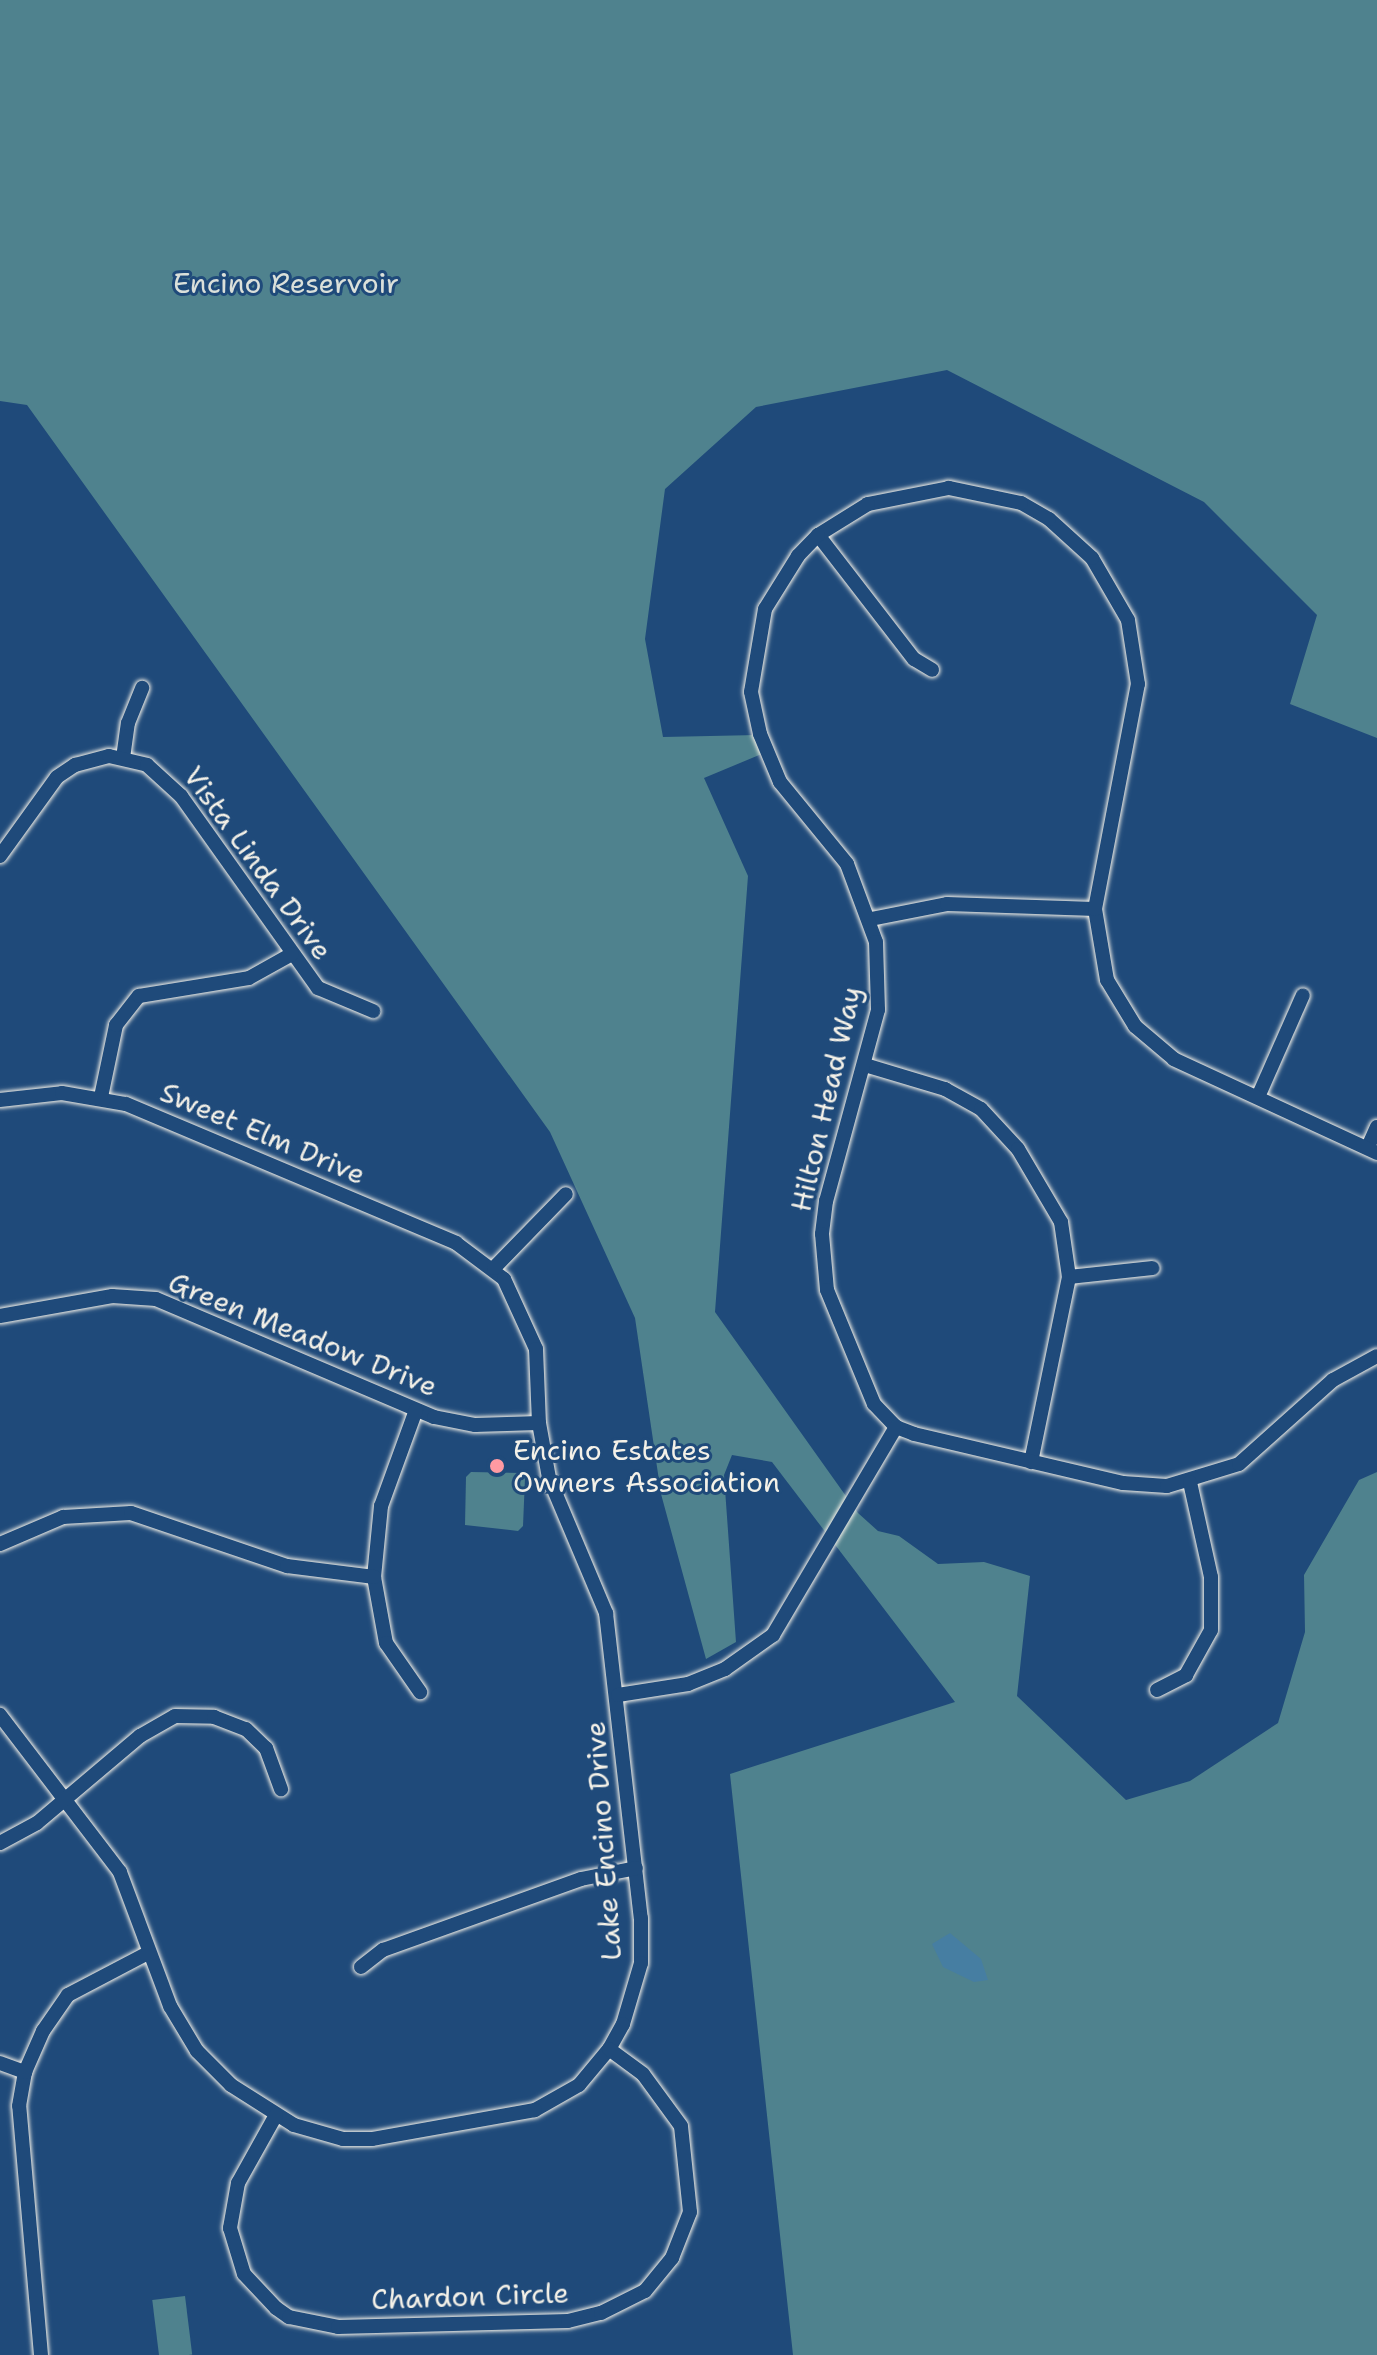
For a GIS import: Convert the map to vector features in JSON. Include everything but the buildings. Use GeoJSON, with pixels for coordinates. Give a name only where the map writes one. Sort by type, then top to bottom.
{"type":"FeatureCollection","features":[{"type":"Feature","properties":{"kind":"street","name":"Hilton Head Way"},"geometry":{"type":"LineString","coordinates":[[896,1427],[874,1404],[836,1316],[823,1263],[826,1201],[865,1065],[880,992],[871,919],[847,864],[780,782],[760,734],[751,692],[765,609],[798,556],[818,535],[846,515],[895,494],[973,490],[1021,503],[1049,519],[1074,538],[1107,577],[1128,620],[1138,684],[1095,909]]}},
{"type":"Feature","properties":{"kind":"street"},"geometry":{"type":"LineString","coordinates":[[818,535],[914,659],[932,670]]}},
{"type":"Feature","properties":{"kind":"street"},"geometry":{"type":"LineString","coordinates":[[0,856],[57,777],[95,758],[123,758],[128,723],[142,688]]}},
{"type":"Feature","properties":{"kind":"street","name":"Vista Linda Drive"},"geometry":{"type":"LineString","coordinates":[[123,758],[147,765],[181,796],[318,988],[373,1011]]}},
{"type":"Feature","properties":{"kind":"street"},"geometry":{"type":"LineString","coordinates":[[871,919],[947,904],[1095,909],[1107,980],[1135,1026],[1174,1059],[1372,1150],[1377,1127]]}},
{"type":"Feature","properties":{"kind":"street"},"geometry":{"type":"LineString","coordinates":[[101,1097],[116,1025],[139,996],[249,978],[292,954]]}},
{"type":"Feature","properties":{"kind":"street"},"geometry":{"type":"LineString","coordinates":[[1258,1097],[1303,995]]}},
{"type":"Feature","properties":{"kind":"street"},"geometry":{"type":"LineString","coordinates":[[865,1065],[945,1089],[1001,1127],[1061,1222],[1069,1277],[1031,1462]]}},
{"type":"Feature","properties":{"kind":"street","name":"Sweet Elm Drive"},"geometry":{"type":"LineString","coordinates":[[0,1100],[62,1093],[101,1097],[456,1243],[494,1268]]}},
{"type":"Feature","properties":{"kind":"street"},"geometry":{"type":"LineString","coordinates":[[494,1268],[566,1194]]}},
{"type":"Feature","properties":{"kind":"street","name":"Lake Encino Drive"},"geometry":{"type":"LineString","coordinates":[[0,1715],[120,1872],[170,2006],[197,2051],[231,2085],[276,2115],[314,2133],[343,2139],[451,2127],[535,2110],[579,2085],[609,2049],[634,1993],[641,1963],[636,1868],[606,1613],[555,1497],[539,1423],[537,1363],[530,1327],[515,1296],[494,1268]]}},
{"type":"Feature","properties":{"kind":"street"},"geometry":{"type":"LineString","coordinates":[[1069,1277],[1153,1268]]}},
{"type":"Feature","properties":{"kind":"street","name":"Green Meadow Drive"},"geometry":{"type":"LineString","coordinates":[[0,1316],[112,1296],[156,1299],[416,1410],[475,1425],[539,1423]]}},
{"type":"Feature","properties":{"kind":"street"},"geometry":{"type":"LineString","coordinates":[[618,1695],[688,1684],[725,1669],[759,1646],[785,1621],[824,1546],[853,1507],[896,1427],[1031,1462],[1144,1486],[1190,1482],[1239,1464],[1333,1380],[1377,1356]]}},
{"type":"Feature","properties":{"kind":"street"},"geometry":{"type":"LineString","coordinates":[[416,1410],[381,1506],[374,1577],[380,1626],[391,1655],[420,1692]]}},
{"type":"Feature","properties":{"kind":"street"},"geometry":{"type":"LineString","coordinates":[[1157,1690],[1186,1675],[1211,1630],[1211,1577],[1190,1482]]}},
{"type":"Feature","properties":{"kind":"street"},"geometry":{"type":"LineString","coordinates":[[0,1544],[63,1517],[131,1513],[287,1566],[374,1577]]}},
{"type":"Feature","properties":{"kind":"street"},"geometry":{"type":"LineString","coordinates":[[0,1843],[67,1800],[156,1725],[194,1714],[246,1729],[266,1748],[281,1789]]}},
{"type":"Feature","properties":{"kind":"street"},"geometry":{"type":"LineString","coordinates":[[361,1967],[383,1950],[581,1879],[636,1868]]}},
{"type":"Feature","properties":{"kind":"street"},"geometry":{"type":"LineString","coordinates":[[41,2355],[19,2106],[25,2072],[43,2031],[68,1995],[148,1953]]}},
{"type":"Feature","properties":{"kind":"street","name":"Chardon Circle"},"geometry":{"type":"LineString","coordinates":[[276,2115],[238,2183],[230,2228],[244,2274],[276,2308],[289,2317],[338,2327],[568,2321],[601,2313],[645,2291],[672,2258],[690,2212],[681,2126],[643,2074],[609,2049]]}},
{"type":"Feature","properties":{"kind":"street"},"geometry":{"type":"LineString","coordinates":[[0,2063],[25,2072]]}},
{"type":"Feature","properties":{"kind":"green space","name":"Encino Reservoir"},"geometry":{"type":"Polygon","coordinates":[[[0,0],[1377,0],[1377,738],[1290,704],[1317,615],[1204,502],[947,370],[756,407],[665,489],[645,639],[663,737],[757,735],[764,753],[704,778],[748,876],[715,1312],[858,1513],[878,1531],[899,1536],[938,1564],[984,1562],[1030,1576],[1017,1696],[1126,1800],[1190,1781],[1278,1723],[1305,1632],[1304,1575],[1359,1480],[1377,1472],[1377,2355],[793,2355],[730,1774],[955,1702],[772,1462],[732,1455],[724,1475],[736,1642],[706,1659],[661,1494],[635,1318],[550,1132],[27,405],[0,401],[0,0]]]}},
{"type":"Feature","properties":{"kind":"green space"},"geometry":{"type":"Polygon","coordinates":[[[471,1472],[520,1473],[525,1478],[523,1526],[518,1531],[465,1525],[466,1477],[471,1472]]]}},
{"type":"Feature","properties":{"kind":"green space"},"geometry":{"type":"Polygon","coordinates":[[[185,2296],[192,2355],[159,2355],[152,2300],[185,2296]]]}},
{"type":"Feature","properties":{"kind":"water"},"geometry":{"type":"Polygon","coordinates":[[[950,1933],[981,1959],[988,1980],[974,1982],[943,1967],[932,1944],[950,1933]]]}},
{"type":"Feature","properties":{"kind":"place","name":"Encino Estates Owners Association"},"geometry":{"type":"Point","coordinates":[497,1466]}}]}
